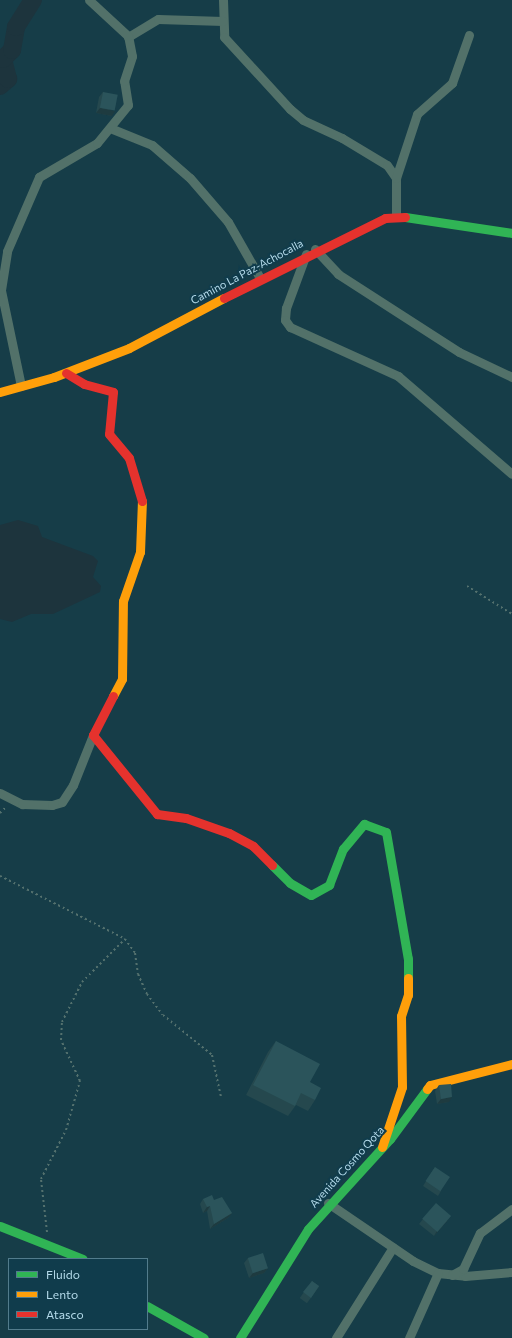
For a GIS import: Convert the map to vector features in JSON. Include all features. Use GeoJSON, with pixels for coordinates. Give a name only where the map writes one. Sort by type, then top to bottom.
{"type":"FeatureCollection","features":[{"type":"Feature","properties":{"kind":"street"},"geometry":{"type":"LineString","coordinates":[[21,386],[1,290],[2,260],[38,177],[72,160],[97,143],[128,105],[124,81],[132,56],[128,37],[89,0]]}},
{"type":"Feature","properties":{"kind":"street"},"geometry":{"type":"LineString","coordinates":[[223,0],[224,37],[231,47],[271,84],[290,109],[303,120],[342,138],[387,165],[396,178]]}},
{"type":"Feature","properties":{"kind":"street"},"geometry":{"type":"LineString","coordinates":[[128,37],[158,19],[223,21]]}},
{"type":"Feature","properties":{"kind":"street"},"geometry":{"type":"LineString","coordinates":[[396,217],[396,178],[417,114],[452,84],[469,35]]}},
{"type":"Feature","properties":{"kind":"street"},"geometry":{"type":"LineString","coordinates":[[110,128],[152,144],[190,178],[228,222],[260,278]]}},
{"type":"Feature","properties":{"kind":"street","name":"Camino La Paz-Achocalla"},"geometry":{"type":"LineString","coordinates":[[0,392],[66,373],[130,348],[315,249],[385,218],[396,217],[455,222],[512,233]]}},
{"type":"Feature","properties":{"kind":"street"},"geometry":{"type":"LineString","coordinates":[[315,249],[338,274],[459,352],[512,377]]}},
{"type":"Feature","properties":{"kind":"street"},"geometry":{"type":"LineString","coordinates":[[306,254],[286,308],[285,320],[290,327],[398,376],[512,474]]}},
{"type":"Feature","properties":{"kind":"street"},"geometry":{"type":"LineString","coordinates":[[0,793],[22,804],[52,805],[62,802],[74,785],[93,735],[122,679],[123,601],[140,552],[142,508],[133,467],[108,430],[113,392],[84,384],[66,373]]}},
{"type":"Feature","properties":{"kind":"street"},"geometry":{"type":"LineString","coordinates":[[93,735],[157,814],[186,818],[229,833],[253,846],[290,883],[311,895],[328,885],[343,849],[364,824],[386,832],[408,959],[408,995],[401,1016],[402,1086],[382,1147]]}},
{"type":"Feature","properties":{"kind":"street","name":"Avenida Cosmo Qota"},"geometry":{"type":"LineString","coordinates":[[240,1338],[328,1203],[382,1147],[430,1085],[512,1064]]}},
{"type":"Feature","properties":{"kind":"street"},"geometry":{"type":"LineString","coordinates":[[328,1203],[393,1247],[438,1273],[449,1276],[512,1272]]}},
{"type":"Feature","properties":{"kind":"street"},"geometry":{"type":"LineString","coordinates":[[449,1276],[463,1269],[480,1233],[512,1209]]}},
{"type":"Feature","properties":{"kind":"street"},"geometry":{"type":"LineString","coordinates":[[0,1226],[49,1244],[81,1258]]}},
{"type":"Feature","properties":{"kind":"street"},"geometry":{"type":"LineString","coordinates":[[336,1338],[393,1247]]}},
{"type":"Feature","properties":{"kind":"street"},"geometry":{"type":"LineString","coordinates":[[409,1338],[438,1273]]}},
{"type":"Feature","properties":{"kind":"street"},"geometry":{"type":"LineString","coordinates":[[148,1307],[204,1338]]}},
{"type":"Feature","properties":{"kind":"path"},"geometry":{"type":"LineString","coordinates":[[467,586],[512,614]]}},
{"type":"Feature","properties":{"kind":"path"},"geometry":{"type":"LineString","coordinates":[[0,876],[125,939],[135,952],[138,974],[147,994],[163,1015],[212,1055],[221,1097]]}},
{"type":"Feature","properties":{"kind":"path"},"geometry":{"type":"LineString","coordinates":[[49,1244],[41,1179],[66,1130],[80,1081],[61,1040],[62,1022],[82,982],[125,939]]}},
{"type":"Feature","properties":{"kind":"water"},"geometry":{"type":"Polygon","coordinates":[[[18,520],[38,526],[42,537],[93,556],[98,561],[93,577],[101,586],[100,592],[53,614],[31,614],[12,622],[0,619],[0,525],[18,520]]]}},
{"type":"Feature","properties":{"kind":"building"},"geometry":{"type":"Polygon","coordinates":[[[103,92],[118,95],[115,111],[100,108],[103,92]]]}},
{"type":"Feature","properties":{"kind":"building"},"geometry":{"type":"Polygon","coordinates":[[[276,1041],[320,1064],[310,1082],[321,1088],[315,1100],[301,1093],[295,1106],[253,1085],[276,1041]]]}},
{"type":"Feature","properties":{"kind":"building"},"geometry":{"type":"Polygon","coordinates":[[[451,1084],[452,1097],[441,1099],[439,1085],[451,1084]]]}},
{"type":"Feature","properties":{"kind":"building"},"geometry":{"type":"Polygon","coordinates":[[[435,1167],[450,1177],[440,1191],[425,1181],[435,1167]]]}},
{"type":"Feature","properties":{"kind":"building"},"geometry":{"type":"Polygon","coordinates":[[[212,1195],[214,1200],[222,1197],[232,1213],[214,1224],[210,1206],[207,1207],[203,1199],[212,1195]]]}},
{"type":"Feature","properties":{"kind":"building"},"geometry":{"type":"Polygon","coordinates":[[[436,1203],[451,1216],[437,1232],[422,1219],[436,1203]]]}},
{"type":"Feature","properties":{"kind":"building"},"geometry":{"type":"Polygon","coordinates":[[[263,1253],[268,1268],[253,1273],[248,1258],[263,1253]]]}},
{"type":"Feature","properties":{"kind":"building"},"geometry":{"type":"Polygon","coordinates":[[[312,1281],[319,1286],[311,1298],[303,1292],[312,1281]]]}},
{"type":"Feature","properties":{"kind":"waterway"},"geometry":{"type":"LineString","coordinates":[[0,86],[8,79],[3,59],[12,50],[16,27],[33,0]]}},
{"type":"Feature","properties":{"kind":"traffic: fast"},"geometry":{"type":"LineString","coordinates":[[405,217],[512,233]]}},
{"type":"Feature","properties":{"kind":"traffic: fast"},"geometry":{"type":"LineString","coordinates":[[272,865],[290,883],[311,895],[329,885],[343,849],[364,824],[386,832],[408,959],[408,978]]}},
{"type":"Feature","properties":{"kind":"traffic: fast"},"geometry":{"type":"LineString","coordinates":[[240,1338],[308,1229],[390,1139],[427,1089]]}},
{"type":"Feature","properties":{"kind":"traffic: fast"},"geometry":{"type":"LineString","coordinates":[[0,1226],[80,1258]]}},
{"type":"Feature","properties":{"kind":"traffic: fast"},"geometry":{"type":"LineString","coordinates":[[148,1307],[204,1338]]}},
{"type":"Feature","properties":{"kind":"traffic: slow"},"geometry":{"type":"LineString","coordinates":[[0,392],[54,377],[129,348],[224,298]]}},
{"type":"Feature","properties":{"kind":"traffic: slow"},"geometry":{"type":"LineString","coordinates":[[113,696],[122,679],[123,601],[140,552],[142,501]]}},
{"type":"Feature","properties":{"kind":"traffic: slow"},"geometry":{"type":"LineString","coordinates":[[382,1147],[402,1087],[401,1016],[408,995],[408,978]]}},
{"type":"Feature","properties":{"kind":"traffic: slow"},"geometry":{"type":"LineString","coordinates":[[427,1089],[430,1085],[512,1064]]}},
{"type":"Feature","properties":{"kind":"traffic: jam"},"geometry":{"type":"LineString","coordinates":[[224,298],[385,218],[405,217]]}},
{"type":"Feature","properties":{"kind":"traffic: jam"},"geometry":{"type":"LineString","coordinates":[[66,373],[84,384],[113,392],[109,434],[129,458],[142,501]]}},
{"type":"Feature","properties":{"kind":"traffic: jam"},"geometry":{"type":"LineString","coordinates":[[113,696],[93,735],[157,814],[186,818],[229,833],[253,846],[272,865]]}}]}
